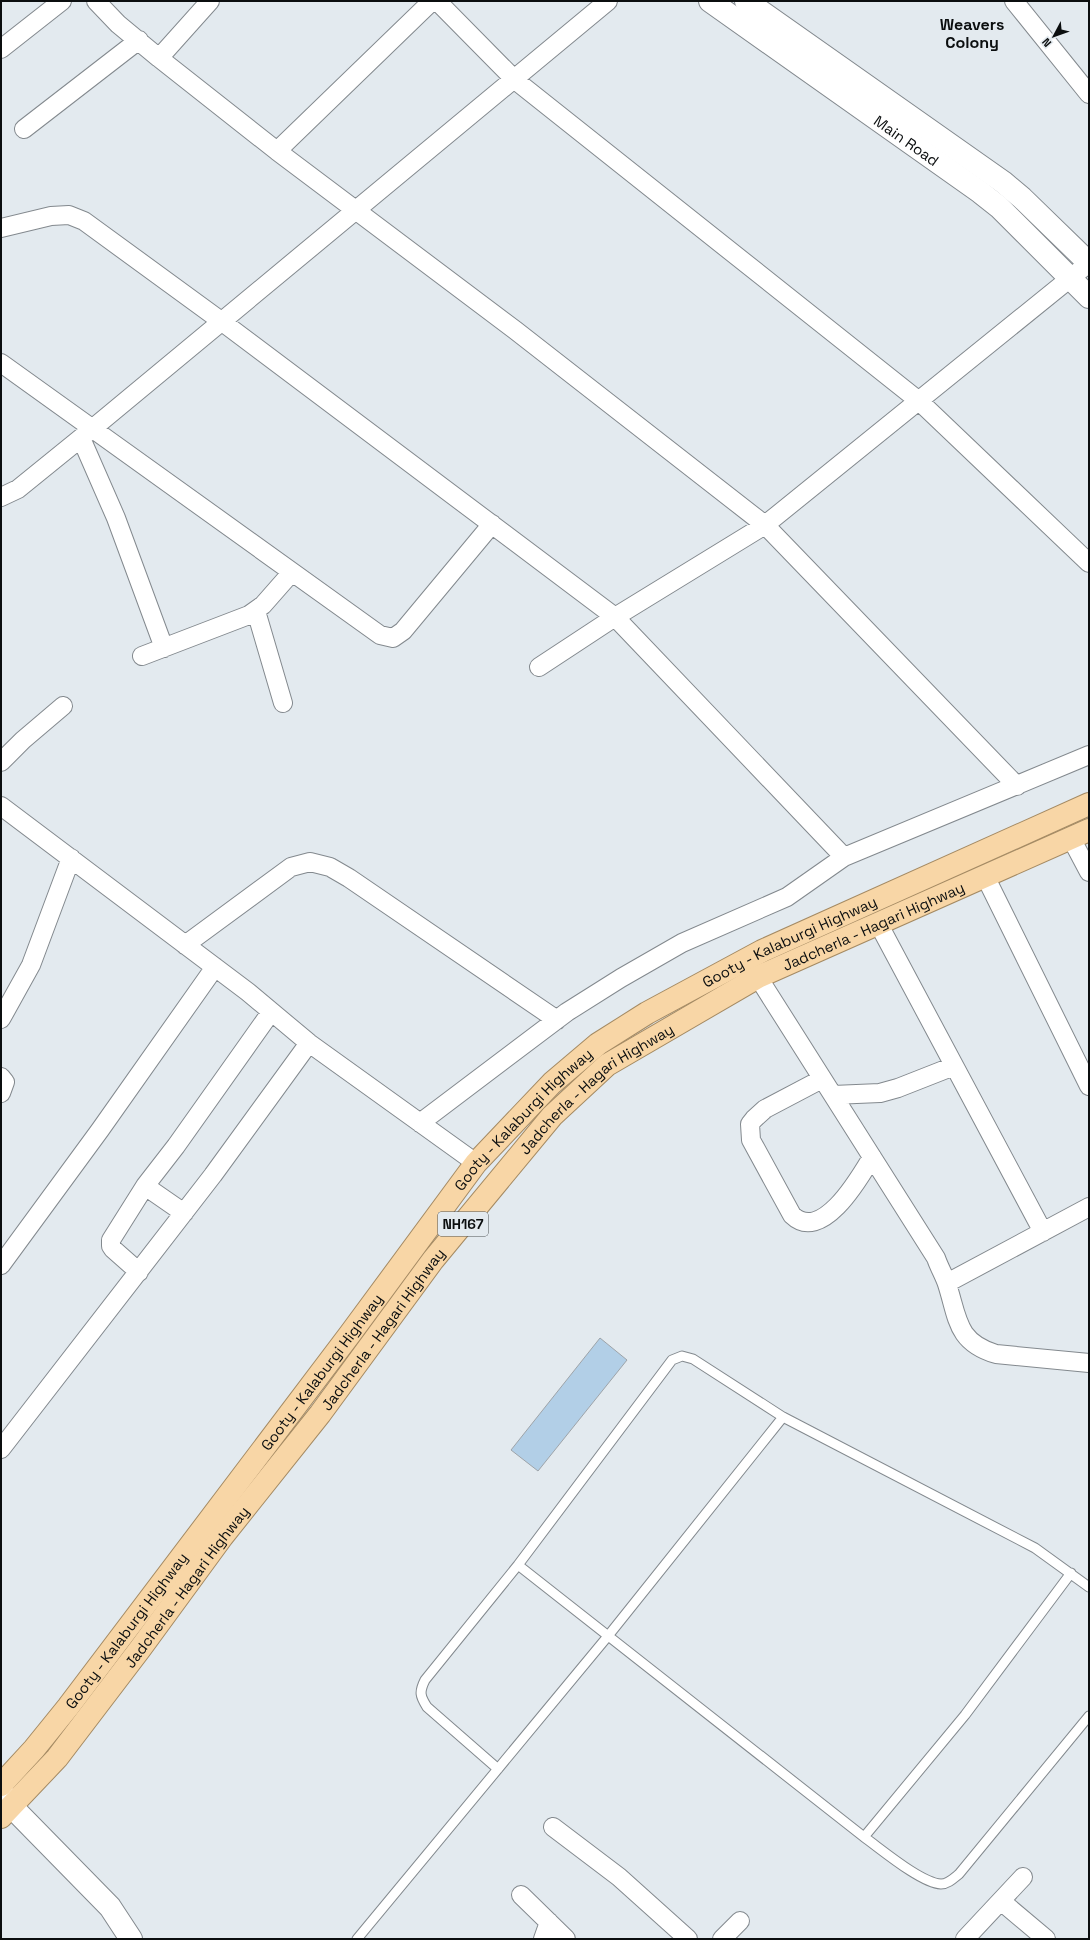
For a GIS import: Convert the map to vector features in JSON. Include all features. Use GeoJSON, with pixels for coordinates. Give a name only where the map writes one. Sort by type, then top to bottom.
{"type":"FeatureCollection","features":[{"type":"Feature","properties":{"kind":"highway","name":"Gooty - Kalaburgi Highway"},"geometry":{"type":"LineString","coordinates":[[1,1784],[34,1749],[68,1707],[345,1341],[476,1164],[552,1083],[598,1044],[647,1013],[762,951],[1089,804]]}},
{"type":"Feature","properties":{"kind":"highway","name":"Jadcherla - Hagari Highway"},"geometry":{"type":"LineString","coordinates":[[5,1805],[61,1752],[140,1649],[222,1537],[320,1414],[433,1260],[552,1116],[607,1065],[758,977],[1080,834]]}},
{"type":"Feature","properties":{"kind":"street"},"geometry":{"type":"LineString","coordinates":[[1,49],[62,1]]}},
{"type":"Feature","properties":{"kind":"street"},"geometry":{"type":"LineString","coordinates":[[96,1],[118,24],[159,58],[277,151],[515,330],[765,525],[1017,786]]}},
{"type":"Feature","properties":{"kind":"street"},"geometry":{"type":"LineString","coordinates":[[159,58],[210,1]]}},
{"type":"Feature","properties":{"kind":"street"},"geometry":{"type":"LineString","coordinates":[[277,151],[432,1]]}},
{"type":"Feature","properties":{"kind":"street"},"geometry":{"type":"LineString","coordinates":[[437,1],[515,80],[919,401],[1089,563]]}},
{"type":"Feature","properties":{"kind":"street"},"geometry":{"type":"LineString","coordinates":[[1,497],[18,489],[86,434],[221,321],[515,80],[608,1]]}},
{"type":"Feature","properties":{"kind":"street","name":"Main Road"},"geometry":{"type":"LineString","coordinates":[[710,1],[980,192],[999,207],[1089,297]]}},
{"type":"Feature","properties":{"kind":"street","name":"Main Road"},"geometry":{"type":"LineString","coordinates":[[746,1],[1003,182],[1022,198],[1089,263]]}},
{"type":"Feature","properties":{"kind":"street"},"geometry":{"type":"LineString","coordinates":[[1014,1],[1089,94]]}},
{"type":"Feature","properties":{"kind":"street"},"geometry":{"type":"LineString","coordinates":[[24,129],[139,40]]}},
{"type":"Feature","properties":{"kind":"street"},"geometry":{"type":"LineString","coordinates":[[1,228],[51,216],[69,215],[84,221],[221,321],[616,617],[844,856]]}},
{"type":"Feature","properties":{"kind":"street"},"geometry":{"type":"LineString","coordinates":[[539,667],[616,617],[765,525],[1089,263]]}},
{"type":"Feature","properties":{"kind":"street"},"geometry":{"type":"LineString","coordinates":[[1,363],[86,434],[292,572],[380,635],[393,638],[403,631],[492,524]]}},
{"type":"Feature","properties":{"kind":"street"},"geometry":{"type":"LineString","coordinates":[[86,434],[164,648]]}},
{"type":"Feature","properties":{"kind":"street"},"geometry":{"type":"LineString","coordinates":[[142,656],[256,611],[292,572]]}},
{"type":"Feature","properties":{"kind":"street"},"geometry":{"type":"LineString","coordinates":[[256,611],[282,703]]}},
{"type":"Feature","properties":{"kind":"street"},"geometry":{"type":"LineString","coordinates":[[1,762],[22,740],[63,706]]}},
{"type":"Feature","properties":{"kind":"street"},"geometry":{"type":"LineString","coordinates":[[420,1124],[557,1020],[621,978],[682,943],[787,897],[844,856],[1017,786],[1089,755]]}},
{"type":"Feature","properties":{"kind":"street"},"geometry":{"type":"LineString","coordinates":[[1,806],[215,967],[309,1043],[476,1164]]}},
{"type":"Feature","properties":{"kind":"street"},"geometry":{"type":"LineString","coordinates":[[1080,834],[1089,872]]}},
{"type":"Feature","properties":{"kind":"street"},"geometry":{"type":"LineString","coordinates":[[1,1019],[31,965],[71,858]]}},
{"type":"Feature","properties":{"kind":"street"},"geometry":{"type":"LineString","coordinates":[[185,945],[291,867],[310,862],[330,867],[349,878],[557,1020]]}},
{"type":"Feature","properties":{"kind":"street"},"geometry":{"type":"LineString","coordinates":[[985,876],[1089,1086]]}},
{"type":"Feature","properties":{"kind":"street"},"geometry":{"type":"LineString","coordinates":[[878,924],[1043,1232]]}},
{"type":"Feature","properties":{"kind":"street"},"geometry":{"type":"LineString","coordinates":[[1,1265],[100,1130],[215,967]]}},
{"type":"Feature","properties":{"kind":"street"},"geometry":{"type":"LineString","coordinates":[[758,977],[936,1258],[947,1283],[953,1312],[964,1333],[971,1342],[982,1350],[996,1354],[1089,1363]]}},
{"type":"Feature","properties":{"kind":"street"},"geometry":{"type":"LineString","coordinates":[[138,1272],[113,1249],[110,1243],[145,1186],[176,1146],[271,1012]]}},
{"type":"Feature","properties":{"kind":"street"},"geometry":{"type":"LineString","coordinates":[[1,1449],[184,1213],[309,1043]]}},
{"type":"Feature","properties":{"kind":"street"},"geometry":{"type":"LineString","coordinates":[[833,1095],[880,1093],[898,1088],[954,1066]]}},
{"type":"Feature","properties":{"kind":"street"},"geometry":{"type":"LineString","coordinates":[[1,1077],[5,1082],[1,1093]]}},
{"type":"Feature","properties":{"kind":"street"},"geometry":{"type":"LineString","coordinates":[[822,1078],[765,1109],[750,1124],[749,1131],[751,1140],[792,1215],[797,1220],[811,1222],[832,1212],[853,1189],[872,1157]]}},
{"type":"Feature","properties":{"kind":"street"},"geometry":{"type":"LineString","coordinates":[[145,1186],[184,1213]]}},
{"type":"Feature","properties":{"kind":"street"},"geometry":{"type":"LineString","coordinates":[[947,1283],[1089,1207]]}},
{"type":"Feature","properties":{"kind":"street"},"geometry":{"type":"LineString","coordinates":[[5,1805],[110,1907],[127,1938]]}},
{"type":"Feature","properties":{"kind":"street"},"geometry":{"type":"LineString","coordinates":[[553,1827],[619,1877],[688,1939]]}},
{"type":"Feature","properties":{"kind":"street"},"geometry":{"type":"LineString","coordinates":[[965,1939],[1023,1877]]}},
{"type":"Feature","properties":{"kind":"street"},"geometry":{"type":"LineString","coordinates":[[521,1895],[566,1939]]}},
{"type":"Feature","properties":{"kind":"street"},"geometry":{"type":"LineString","coordinates":[[1000,1901],[1046,1939]]}},
{"type":"Feature","properties":{"kind":"street"},"geometry":{"type":"LineString","coordinates":[[722,1939],[740,1921]]}},
{"type":"Feature","properties":{"kind":"street"},"geometry":{"type":"LineString","coordinates":[[543,1939],[549,1922]]}},
{"type":"Feature","properties":{"kind":"lane"},"geometry":{"type":"LineString","coordinates":[[498,1769],[427,1707],[421,1698],[419,1690],[425,1680],[518,1565],[667,1366],[682,1356],[693,1359],[783,1417],[1034,1548],[1072,1573],[1089,1587]]}},
{"type":"Feature","properties":{"kind":"lane"},"geometry":{"type":"LineString","coordinates":[[357,1939],[608,1636],[783,1417]]}},
{"type":"Feature","properties":{"kind":"lane"},"geometry":{"type":"LineString","coordinates":[[518,1565],[864,1837],[912,1872],[931,1881],[942,1884],[951,1881],[959,1874],[1089,1716]]}},
{"type":"Feature","properties":{"kind":"lane"},"geometry":{"type":"LineString","coordinates":[[864,1837],[966,1715],[1072,1573]]}},
{"type":"Feature","properties":{"kind":"building"},"geometry":{"type":"Polygon","coordinates":[[[600,1338],[627,1360],[538,1471],[511,1450],[600,1338]]]}},
{"type":"Feature","properties":{"kind":"district","name":"Weavers Colony"},"geometry":{"type":"Point","coordinates":[972,33]}}]}
